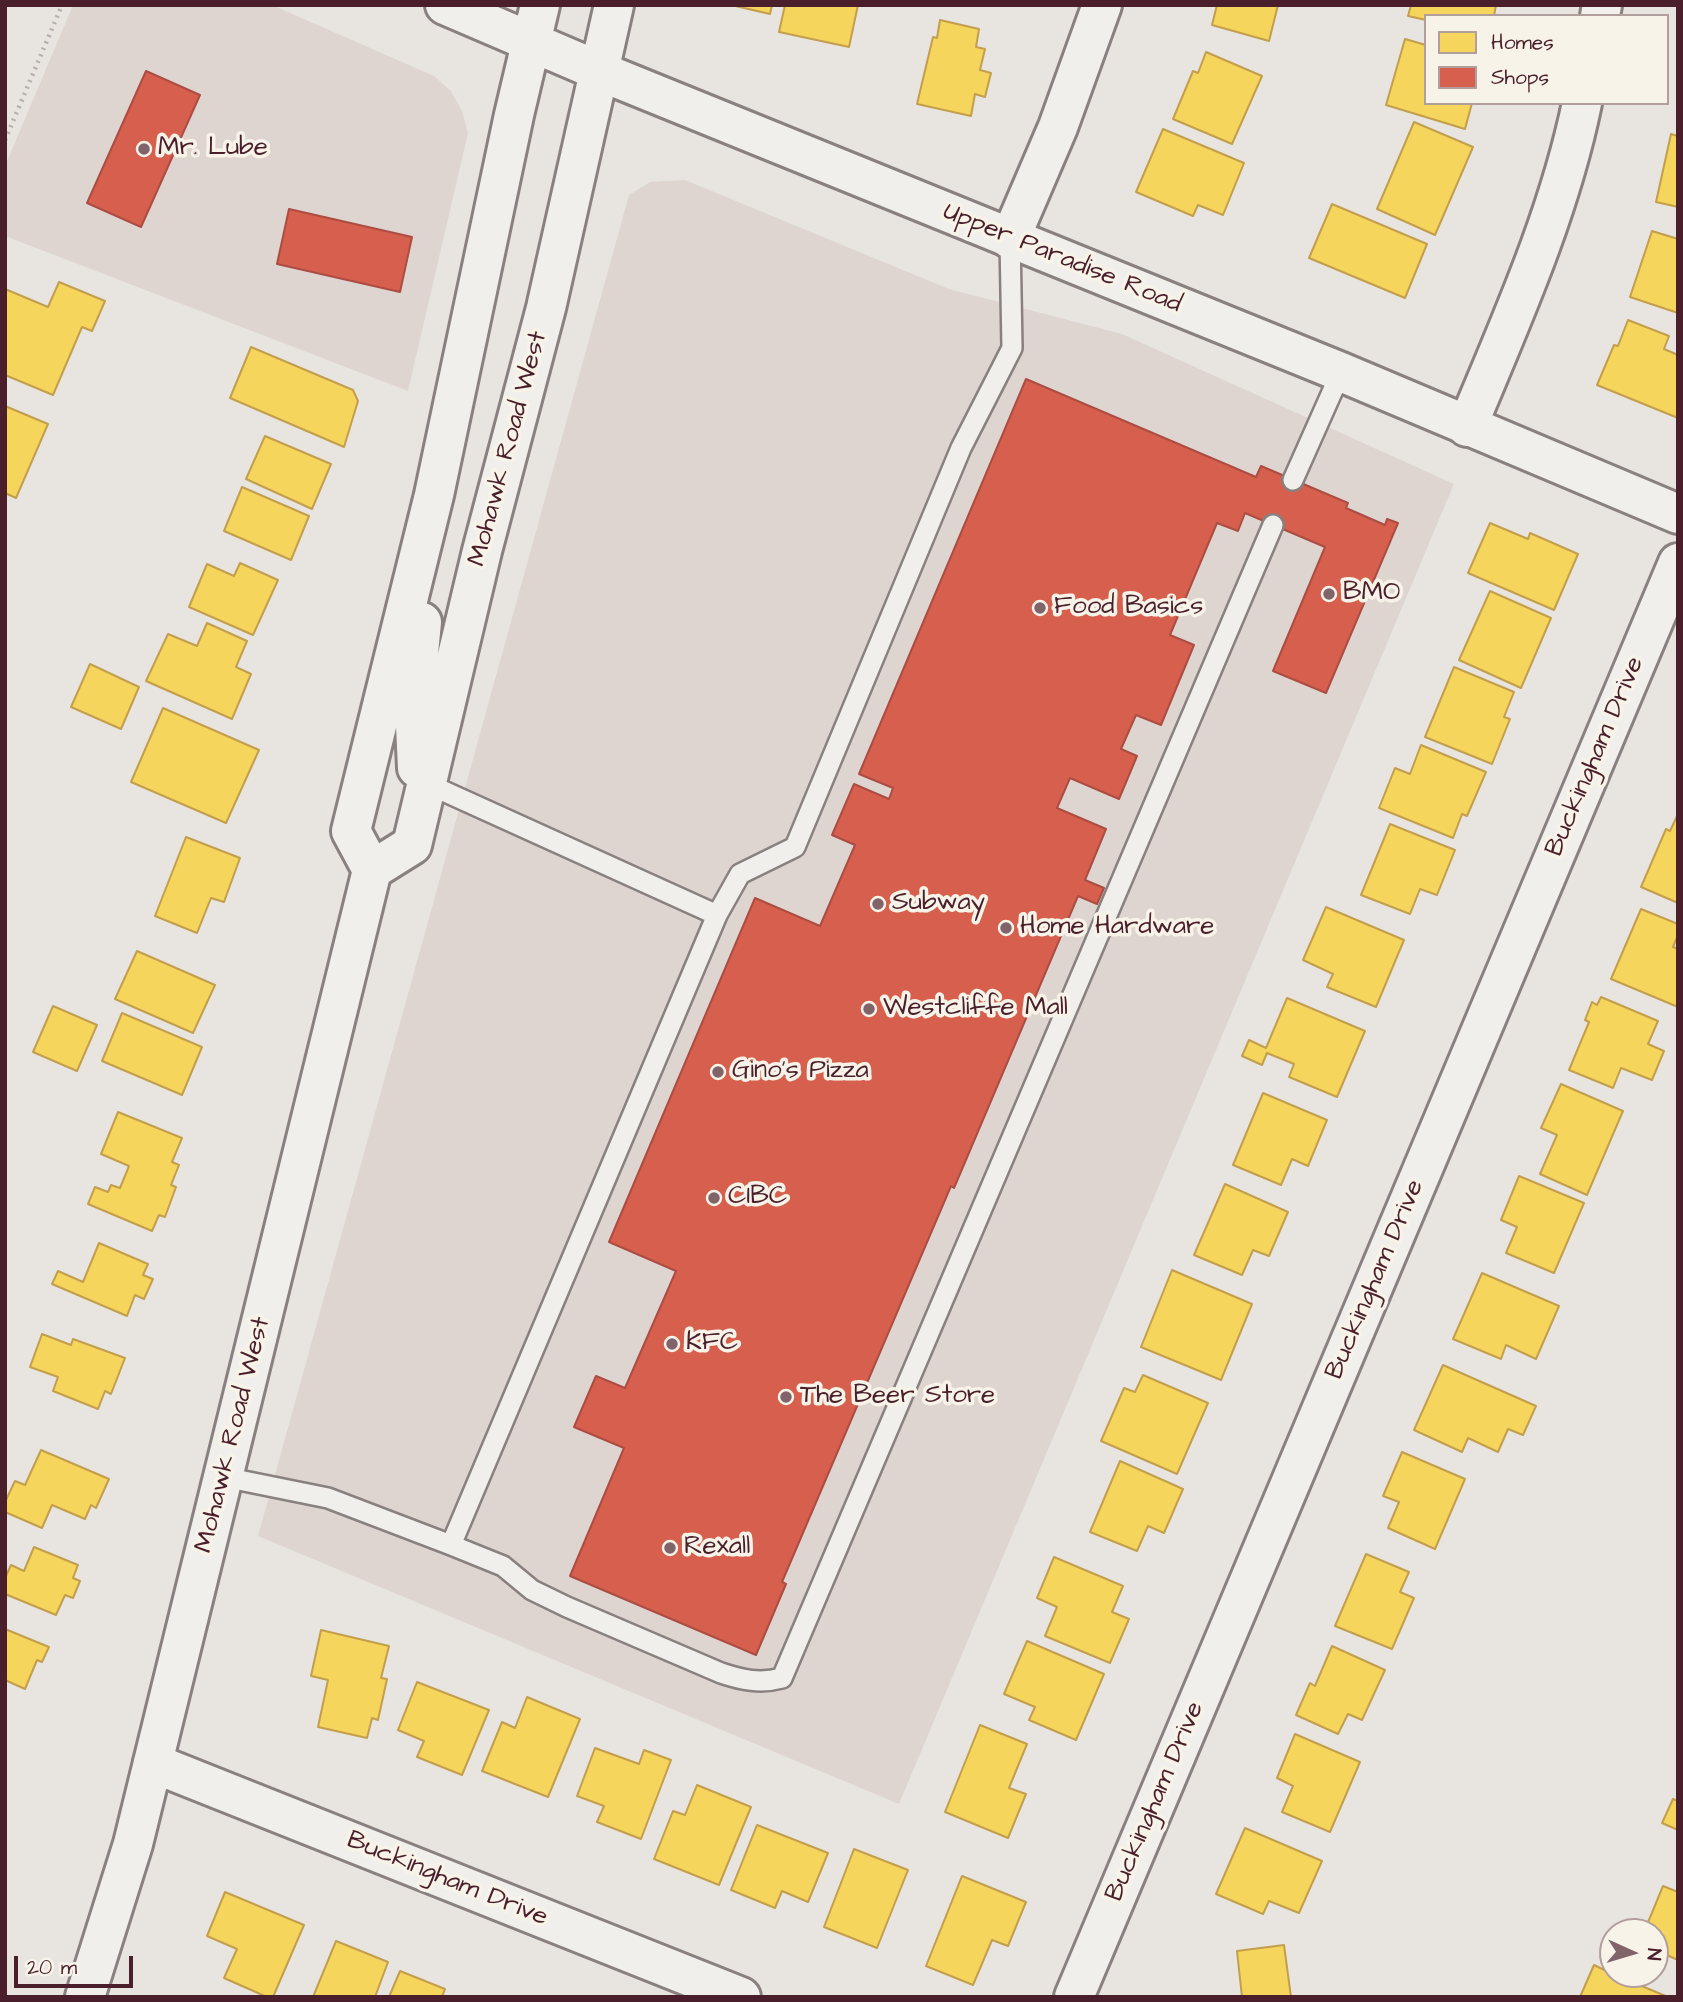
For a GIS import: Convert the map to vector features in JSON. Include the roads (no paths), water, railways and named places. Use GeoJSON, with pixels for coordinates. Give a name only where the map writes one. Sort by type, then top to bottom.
{"type":"FeatureCollection","features":[{"type":"Feature","properties":{"kind":"street","name":"Upper Paradise Road"},"geometry":{"type":"LineString","coordinates":[[445,5],[599,71],[1341,372],[1678,514]]}},
{"type":"Feature","properties":{"kind":"street"},"geometry":{"type":"LineString","coordinates":[[372,870],[351,831],[434,495],[540,5]]}},
{"type":"Feature","properties":{"kind":"street","name":"Mohawk Road West"},"geometry":{"type":"LineString","coordinates":[[85,1997],[132,1844],[153,1763],[372,870],[412,845],[479,564],[546,308],[614,5]]}},
{"type":"Feature","properties":{"kind":"street"},"geometry":{"type":"LineString","coordinates":[[1010,239],[1058,127],[1102,5]]}},
{"type":"Feature","properties":{"kind":"street"},"geometry":{"type":"LineString","coordinates":[[1467,427],[1548,226],[1576,135],[1582,105]]}},
{"type":"Feature","properties":{"kind":"street"},"geometry":{"type":"LineString","coordinates":[[428,784],[415,765],[414,704],[434,495]]}},
{"type":"Feature","properties":{"kind":"street","name":"Buckingham Drive"},"geometry":{"type":"LineString","coordinates":[[1074,1997],[1678,563]]}},
{"type":"Feature","properties":{"kind":"street","name":"Buckingham Drive"},"geometry":{"type":"LineString","coordinates":[[153,1763],[741,1997]]}},
{"type":"Feature","properties":{"kind":"lane"},"geometry":{"type":"LineString","coordinates":[[451,1545],[717,915],[740,874],[795,847],[961,448],[1012,348],[1010,239]]}},
{"type":"Feature","properties":{"kind":"lane"},"geometry":{"type":"LineString","coordinates":[[1293,480],[1341,372]]}},
{"type":"Feature","properties":{"kind":"lane"},"geometry":{"type":"LineString","coordinates":[[224,1476],[328,1498],[451,1545],[503,1566],[532,1590],[567,1607],[720,1672],[753,1682],[782,1678],[1273,525]]}},
{"type":"Feature","properties":{"kind":"lane"},"geometry":{"type":"LineString","coordinates":[[428,784],[717,915]]}},
{"type":"Feature","properties":{"kind":"place","name":"Mr. Lube"},"geometry":{"type":"Point","coordinates":[144,149]}},
{"type":"Feature","properties":{"kind":"place","name":"BMO"},"geometry":{"type":"Point","coordinates":[1329,594]}},
{"type":"Feature","properties":{"kind":"place","name":"Food Basics"},"geometry":{"type":"Point","coordinates":[1040,608]}},
{"type":"Feature","properties":{"kind":"place","name":"Subway"},"geometry":{"type":"Point","coordinates":[878,904]}},
{"type":"Feature","properties":{"kind":"place","name":"Home Hardware"},"geometry":{"type":"Point","coordinates":[1006,928]}},
{"type":"Feature","properties":{"kind":"place","name":"Westcliffe Mall"},"geometry":{"type":"Point","coordinates":[869,1009]}},
{"type":"Feature","properties":{"kind":"place","name":"Gino's Pizza"},"geometry":{"type":"Point","coordinates":[718,1072]}},
{"type":"Feature","properties":{"kind":"place","name":"CIBC"},"geometry":{"type":"Point","coordinates":[714,1198]}},
{"type":"Feature","properties":{"kind":"place","name":"KFC"},"geometry":{"type":"Point","coordinates":[672,1344]}},
{"type":"Feature","properties":{"kind":"place","name":"The Beer Store"},"geometry":{"type":"Point","coordinates":[786,1397]}},
{"type":"Feature","properties":{"kind":"place","name":"Rexall"},"geometry":{"type":"Point","coordinates":[670,1548]}}]}
